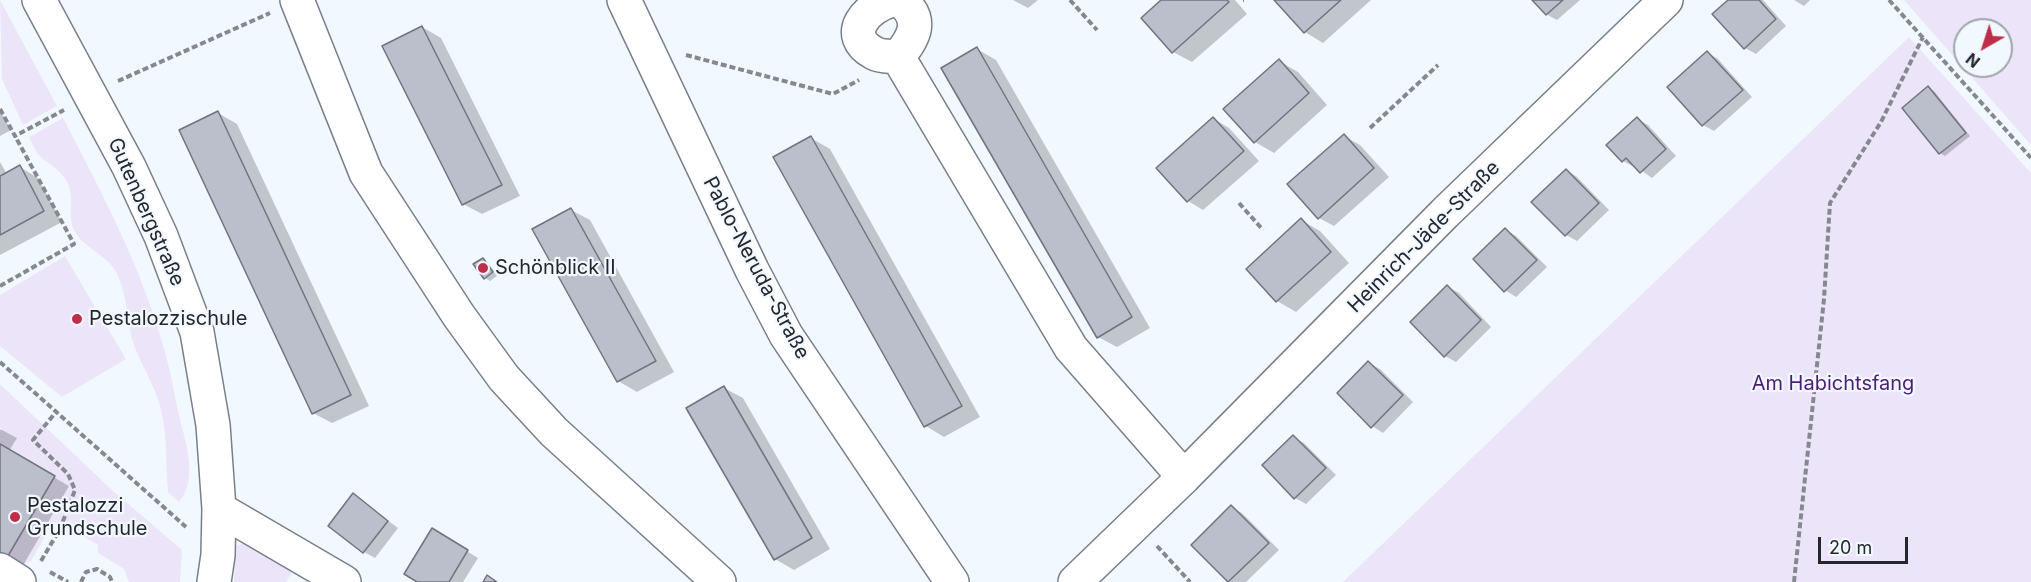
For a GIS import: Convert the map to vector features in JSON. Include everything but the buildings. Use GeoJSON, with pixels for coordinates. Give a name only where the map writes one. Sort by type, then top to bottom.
{"type":"FeatureCollection","features":[{"type":"Feature","properties":{"kind":"street","name":"Gutenbergstraße"},"geometry":{"type":"LineString","coordinates":[[39,0],[129,167],[161,236],[197,332],[213,425],[219,509],[216,569]]}},
{"type":"Feature","properties":{"kind":"street","name":"Pablo-Neruda-Straße"},"geometry":{"type":"LineString","coordinates":[[624,0],[752,270],[786,335],[952,582]]}},
{"type":"Feature","properties":{"kind":"street"},"geometry":{"type":"LineString","coordinates":[[893,0],[883,2],[869,12],[859,23],[858,33],[864,45],[876,54],[898,57]]}},
{"type":"Feature","properties":{"kind":"street"},"geometry":{"type":"LineString","coordinates":[[898,57],[912,41],[915,24],[910,8],[900,0]]}},
{"type":"Feature","properties":{"kind":"street","name":"Heinrich-Jäde-Straße"},"geometry":{"type":"LineString","coordinates":[[1075,582],[1184,477],[1446,213],[1666,0]]}},
{"type":"Feature","properties":{"kind":"street"},"geometry":{"type":"LineString","coordinates":[[284,6],[366,173],[459,316],[504,378],[554,432],[719,582]]}},
{"type":"Feature","properties":{"kind":"street"},"geometry":{"type":"LineString","coordinates":[[898,57],[1071,348],[1184,477]]}},
{"type":"Feature","properties":{"kind":"street"},"geometry":{"type":"LineString","coordinates":[[219,509],[344,582]]}},
{"type":"Feature","properties":{"kind":"street"},"geometry":{"type":"LineString","coordinates":[[0,570],[35,573]]}},
{"type":"Feature","properties":{"kind":"path"},"geometry":{"type":"LineString","coordinates":[[1070,0],[1097,30]]}},
{"type":"Feature","properties":{"kind":"path"},"geometry":{"type":"LineString","coordinates":[[1889,0],[2031,158]]}},
{"type":"Feature","properties":{"kind":"path"},"geometry":{"type":"LineString","coordinates":[[122,79],[284,6]]}},
{"type":"Feature","properties":{"kind":"path"},"geometry":{"type":"LineString","coordinates":[[1794,582],[1824,299],[1830,203],[1881,122],[1923,37]]}},
{"type":"Feature","properties":{"kind":"path"},"geometry":{"type":"LineString","coordinates":[[645,45],[833,94],[898,57]]}},
{"type":"Feature","properties":{"kind":"path"},"geometry":{"type":"LineString","coordinates":[[1370,128],[1438,65]]}},
{"type":"Feature","properties":{"kind":"path"},"geometry":{"type":"LineString","coordinates":[[0,109],[74,244],[0,286]]}},
{"type":"Feature","properties":{"kind":"path"},"geometry":{"type":"LineString","coordinates":[[15,136],[55,114]]}},
{"type":"Feature","properties":{"kind":"path"},"geometry":{"type":"LineString","coordinates":[[1239,203],[1263,230]]}},
{"type":"Feature","properties":{"kind":"path"},"geometry":{"type":"LineString","coordinates":[[0,362],[56,412],[216,569]]}},
{"type":"Feature","properties":{"kind":"path"},"geometry":{"type":"LineString","coordinates":[[56,412],[33,440],[68,474],[75,490],[60,529],[35,573],[68,582]]}},
{"type":"Feature","properties":{"kind":"path"},"geometry":{"type":"LineString","coordinates":[[1136,524],[1190,582]]}},
{"type":"Feature","properties":{"kind":"path"},"geometry":{"type":"LineString","coordinates":[[81,582],[86,572],[97,569],[110,577],[112,582]]}},
{"type":"Feature","properties":{"kind":"green space"},"geometry":{"type":"Polygon","coordinates":[[[0,0],[57,106],[23,125],[2,79],[0,0]]]}},
{"type":"Feature","properties":{"kind":"green space"},"geometry":{"type":"Polygon","coordinates":[[[1904,0],[2031,0],[2031,145],[1972,78],[2013,78],[2013,18],[1953,18],[1953,56],[1904,0]]]}},
{"type":"Feature","properties":{"kind":"green space","name":"Am Habichtsfang"},"geometry":{"type":"Polygon","coordinates":[[[1909,37],[2031,173],[2031,582],[1343,582],[1909,37]]]}},
{"type":"Feature","properties":{"kind":"green space"},"geometry":{"type":"Polygon","coordinates":[[[63,118],[120,232],[156,321],[189,459],[188,482],[179,502],[168,492],[163,417],[154,389],[133,342],[120,281],[112,266],[83,242],[74,230],[67,182],[60,172],[39,155],[29,137],[63,118]]]}},
{"type":"Feature","properties":{"kind":"green space"},"geometry":{"type":"Polygon","coordinates":[[[65,256],[126,359],[62,397],[0,346],[0,295],[65,256]]]}},
{"type":"Feature","properties":{"kind":"green space"},"geometry":{"type":"Polygon","coordinates":[[[0,384],[112,490],[182,550],[180,582],[129,582],[124,569],[98,553],[98,545],[69,528],[53,522],[31,561],[19,567],[5,561],[55,476],[0,444],[2,429],[0,427],[0,384]]]}},
{"type":"Feature","properties":{"kind":"green space"},"geometry":{"type":"Polygon","coordinates":[[[247,541],[296,565],[286,582],[234,582],[235,547],[247,541]]]}},
{"type":"Feature","properties":{"kind":"place","name":"Schönblick II"},"geometry":{"type":"Point","coordinates":[483,268]}},
{"type":"Feature","properties":{"kind":"place","name":"Pestalozzischule"},"geometry":{"type":"Point","coordinates":[77,319]}},
{"type":"Feature","properties":{"kind":"place","name":"Pestalozzi Grundschule"},"geometry":{"type":"Point","coordinates":[15,517]}}]}
